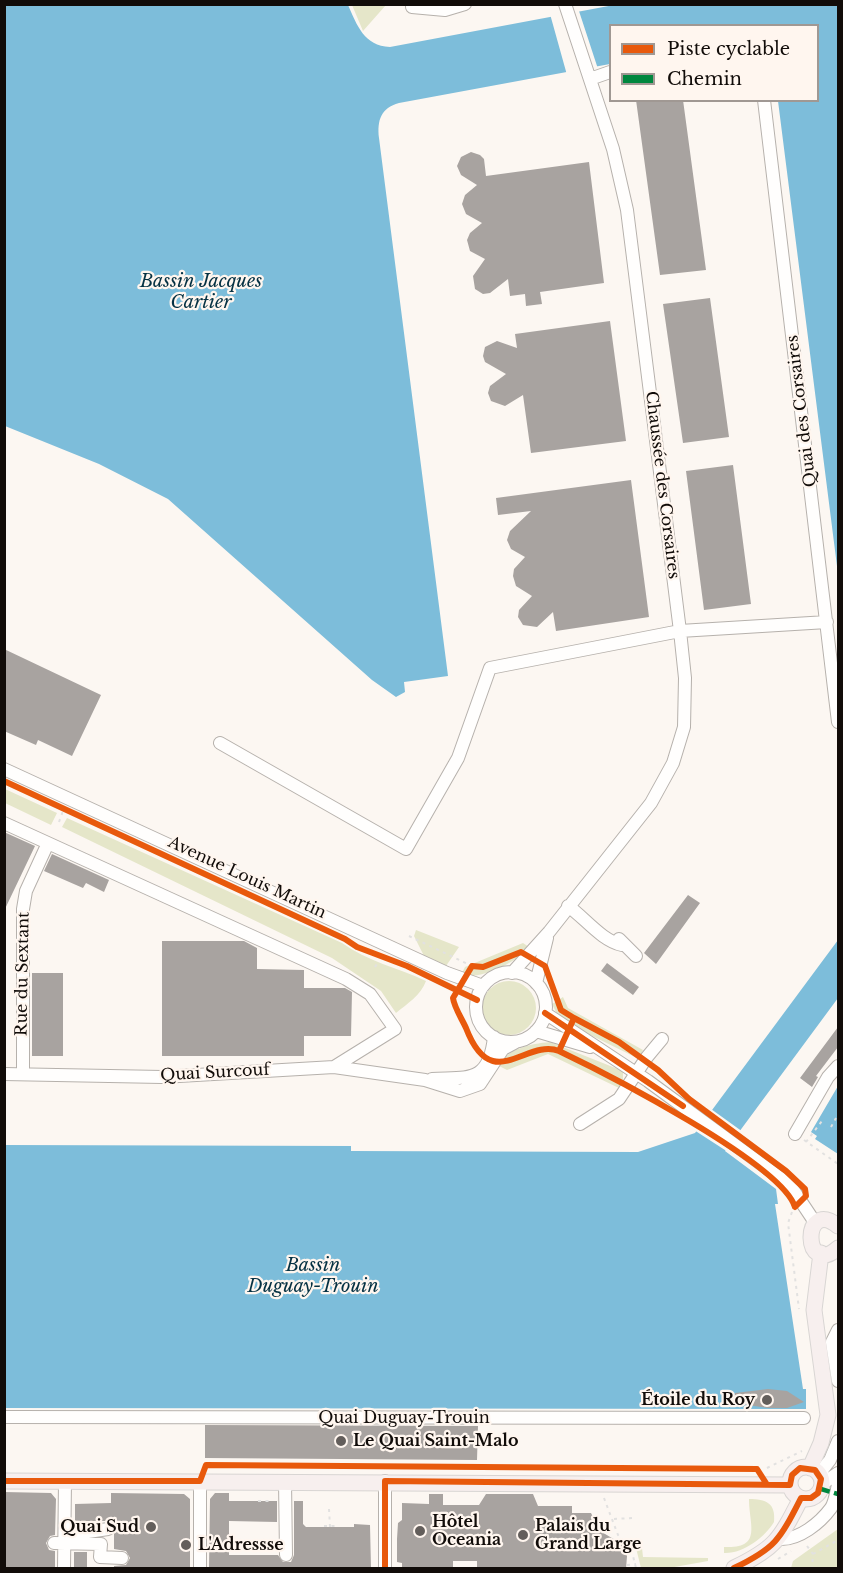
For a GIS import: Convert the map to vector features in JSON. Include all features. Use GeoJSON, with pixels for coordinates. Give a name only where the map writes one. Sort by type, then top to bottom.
{"type":"FeatureCollection","features":[{"type":"Feature","properties":{"kind":"main road"},"geometry":{"type":"LineString","coordinates":[[838,1226],[826,1221],[816,1224],[809,1238],[813,1247],[821,1253],[832,1253],[838,1248]]}},
{"type":"Feature","properties":{"kind":"main road"},"geometry":{"type":"LineString","coordinates":[[818,1479],[796,1471],[790,1485],[794,1493],[801,1498],[815,1496],[818,1479],[821,1443],[828,1415],[814,1310],[821,1253]]}},
{"type":"Feature","properties":{"kind":"main road"},"geometry":{"type":"LineString","coordinates":[[4,1481],[385,1481],[790,1485]]}},
{"type":"Feature","properties":{"kind":"main road"},"geometry":{"type":"LineString","coordinates":[[743,1566],[770,1549],[780,1539],[801,1498]]}},
{"type":"Feature","properties":{"kind":"street"},"geometry":{"type":"LineString","coordinates":[[412,7],[445,10],[465,4]]}},
{"type":"Feature","properties":{"kind":"street","name":"Chaussée des Corsaires"},"geometry":{"type":"LineString","coordinates":[[512,972],[549,932],[651,803],[674,763],[684,727],[686,704],[680,631],[627,210],[613,149],[566,6]]}},
{"type":"Feature","properties":{"kind":"street"},"geometry":{"type":"LineString","coordinates":[[590,79],[609,72]]}},
{"type":"Feature","properties":{"kind":"street","name":"Quai des Corsaires"},"geometry":{"type":"LineString","coordinates":[[764,102],[838,722]]}},
{"type":"Feature","properties":{"kind":"street"},"geometry":{"type":"LineString","coordinates":[[220,743],[406,849],[458,758],[490,668],[680,631],[827,621]]}},
{"type":"Feature","properties":{"kind":"street","name":"Avenue Louis Martin"},"geometry":{"type":"LineString","coordinates":[[4,769],[438,969],[483,986]]}},
{"type":"Feature","properties":{"kind":"street"},"geometry":{"type":"LineString","coordinates":[[4,823],[346,978],[370,994],[395,1029],[334,1067]]}},
{"type":"Feature","properties":{"kind":"street","name":"Rue du Sextant"},"geometry":{"type":"LineString","coordinates":[[23,1074],[23,909],[26,891],[48,843]]}},
{"type":"Feature","properties":{"kind":"street"},"geometry":{"type":"LineString","coordinates":[[568,906],[617,937],[622,945],[636,956]]}},
{"type":"Feature","properties":{"kind":"street","name":"Chaussée des Corsaires"},"geometry":{"type":"LineString","coordinates":[[536,983],[549,932]]}},
{"type":"Feature","properties":{"kind":"street"},"geometry":{"type":"LineString","coordinates":[[425,1080],[452,1090],[469,1090],[486,1078],[503,1049],[516,1042],[536,1031],[545,1013],[544,998],[536,983],[512,972],[496,976],[483,986],[476,1009],[482,1027],[494,1038],[516,1042]]}},
{"type":"Feature","properties":{"kind":"street"},"geometry":{"type":"LineString","coordinates":[[545,1013],[637,1073],[789,1185],[816,1224]]}},
{"type":"Feature","properties":{"kind":"street"},"geometry":{"type":"LineString","coordinates":[[536,1031],[597,1049]]}},
{"type":"Feature","properties":{"kind":"street"},"geometry":{"type":"LineString","coordinates":[[425,1080],[464,1080],[476,1075],[486,1061],[494,1038]]}},
{"type":"Feature","properties":{"kind":"street"},"geometry":{"type":"LineString","coordinates":[[580,1124],[619,1099],[662,1039]]}},
{"type":"Feature","properties":{"kind":"street"},"geometry":{"type":"LineString","coordinates":[[795,1134],[828,1077],[838,1066]]}},
{"type":"Feature","properties":{"kind":"street","name":"Quai Surcouf"},"geometry":{"type":"LineString","coordinates":[[4,1074],[162,1077],[334,1067],[425,1080]]}},
{"type":"Feature","properties":{"kind":"street"},"geometry":{"type":"LineString","coordinates":[[838,1330],[832,1342],[838,1381]]}},
{"type":"Feature","properties":{"kind":"street","name":"Quai Duguay-Trouin"},"geometry":{"type":"LineString","coordinates":[[4,1417],[804,1418]]}},
{"type":"Feature","properties":{"kind":"street"},"geometry":{"type":"LineString","coordinates":[[818,1479],[838,1441]]}},
{"type":"Feature","properties":{"kind":"street"},"geometry":{"type":"LineString","coordinates":[[818,1479],[838,1473]]}},
{"type":"Feature","properties":{"kind":"street"},"geometry":{"type":"LineString","coordinates":[[780,1539],[791,1539],[808,1530],[832,1507],[838,1491],[818,1479]]}},
{"type":"Feature","properties":{"kind":"street"},"geometry":{"type":"LineString","coordinates":[[64,1569],[61,1539],[65,1481]]}},
{"type":"Feature","properties":{"kind":"street"},"geometry":{"type":"LineString","coordinates":[[200,1481],[200,1569]]}},
{"type":"Feature","properties":{"kind":"street"},"geometry":{"type":"LineString","coordinates":[[285,1481],[286,1555]]}},
{"type":"Feature","properties":{"kind":"street"},"geometry":{"type":"LineString","coordinates":[[385,1481],[386,1569]]}},
{"type":"Feature","properties":{"kind":"street"},"geometry":{"type":"LineString","coordinates":[[61,1539],[108,1529]]}},
{"type":"Feature","properties":{"kind":"street"},"geometry":{"type":"LineString","coordinates":[[61,1539],[101,1544],[100,1557],[122,1558]]}},
{"type":"Feature","properties":{"kind":"path"},"geometry":{"type":"LineString","coordinates":[[54,804],[75,813]]}},
{"type":"Feature","properties":{"kind":"path"},"geometry":{"type":"LineString","coordinates":[[410,936],[472,966]]}},
{"type":"Feature","properties":{"kind":"path"},"geometry":{"type":"LineString","coordinates":[[372,954],[390,961]]}},
{"type":"Feature","properties":{"kind":"path"},"geometry":{"type":"LineString","coordinates":[[375,967],[378,962]]}},
{"type":"Feature","properties":{"kind":"path"},"geometry":{"type":"LineString","coordinates":[[831,1126],[836,1118]]}},
{"type":"Feature","properties":{"kind":"path"},"geometry":{"type":"LineString","coordinates":[[806,1142],[822,1121]]}},
{"type":"Feature","properties":{"kind":"path"},"geometry":{"type":"LineString","coordinates":[[795,1134],[838,1164]]}},
{"type":"Feature","properties":{"kind":"path"},"geometry":{"type":"LineString","coordinates":[[795,1207],[788,1223],[796,1276],[802,1276]]}},
{"type":"Feature","properties":{"kind":"path"},"geometry":{"type":"LineString","coordinates":[[767,1468],[801,1452],[806,1445]]}},
{"type":"Feature","properties":{"kind":"path"},"geometry":{"type":"LineString","coordinates":[[602,1492],[618,1535],[627,1543],[633,1555],[636,1569]]}},
{"type":"Feature","properties":{"kind":"path"},"geometry":{"type":"LineString","coordinates":[[258,1500],[271,1501]]}},
{"type":"Feature","properties":{"kind":"path"},"geometry":{"type":"LineString","coordinates":[[329,1509],[330,1526]]}},
{"type":"Feature","properties":{"kind":"path"},"geometry":{"type":"LineString","coordinates":[[612,1519],[632,1518]]}},
{"type":"Feature","properties":{"kind":"path"},"geometry":{"type":"LineString","coordinates":[[324,1526],[336,1526]]}},
{"type":"Feature","properties":{"kind":"path"},"geometry":{"type":"LineString","coordinates":[[802,1540],[813,1554],[812,1569]]}},
{"type":"Feature","properties":{"kind":"path"},"geometry":{"type":"LineString","coordinates":[[813,1554],[838,1540]]}},
{"type":"Feature","properties":{"kind":"path"},"geometry":{"type":"LineString","coordinates":[[627,1543],[635,1542]]}},
{"type":"Feature","properties":{"kind":"path"},"geometry":{"type":"LineString","coordinates":[[770,1564],[793,1550]]}},
{"type":"Feature","properties":{"kind":"path"},"geometry":{"type":"LineString","coordinates":[[627,1556],[633,1555]]}},
{"type":"Feature","properties":{"kind":"path"},"geometry":{"type":"LineString","coordinates":[[627,1565],[636,1564]]}},
{"type":"Feature","properties":{"kind":"green space"},"geometry":{"type":"Polygon","coordinates":[[[352,5],[386,5],[363,31],[352,5]]]}},
{"type":"Feature","properties":{"kind":"green space"},"geometry":{"type":"Polygon","coordinates":[[[5,789],[57,813],[51,825],[5,803],[5,789]]]}},
{"type":"Feature","properties":{"kind":"green space"},"geometry":{"type":"Polygon","coordinates":[[[67,818],[342,943],[372,960],[426,981],[424,986],[396,1013],[381,991],[332,958],[62,827],[67,818]]]}},
{"type":"Feature","properties":{"kind":"green space"},"geometry":{"type":"Polygon","coordinates":[[[416,930],[459,947],[446,966],[424,956],[414,936],[416,930]]]}},
{"type":"Feature","properties":{"kind":"green space"},"geometry":{"type":"Polygon","coordinates":[[[523,943],[529,947],[516,959],[498,969],[478,975],[461,975],[465,967],[523,943]]]}},
{"type":"Feature","properties":{"kind":"green space"},"geometry":{"type":"Polygon","coordinates":[[[509,981],[519,983],[528,989],[534,998],[536,1008],[534,1018],[528,1027],[519,1033],[509,1035],[499,1033],[490,1027],[484,1018],[482,1008],[484,998],[490,989],[499,983],[509,981]]]}},
{"type":"Feature","properties":{"kind":"green space"},"geometry":{"type":"Polygon","coordinates":[[[563,997],[568,1008],[643,1050],[639,1059],[560,1020],[552,1004],[563,997]]]}},
{"type":"Feature","properties":{"kind":"green space"},"geometry":{"type":"Polygon","coordinates":[[[550,1042],[623,1071],[623,1085],[619,1088],[548,1054],[507,1070],[497,1065],[502,1059],[521,1048],[550,1042]]]}},
{"type":"Feature","properties":{"kind":"green space"},"geometry":{"type":"Polygon","coordinates":[[[749,1499],[769,1503],[773,1510],[774,1522],[753,1544],[739,1551],[724,1553],[724,1547],[736,1547],[749,1540],[751,1526],[749,1499]]]}},
{"type":"Feature","properties":{"kind":"green space"},"geometry":{"type":"Polygon","coordinates":[[[838,1529],[838,1568],[791,1568],[793,1561],[838,1529]]]}},
{"type":"Feature","properties":{"kind":"green space"},"geometry":{"type":"Polygon","coordinates":[[[636,1548],[642,1548],[643,1557],[708,1558],[708,1561],[669,1568],[641,1568],[636,1548]]]}},
{"type":"Feature","properties":{"kind":"water","name":"Bassin Jacques Cartier"},"geometry":{"type":"Polygon","coordinates":[[[5,5],[348,5],[358,27],[368,39],[381,46],[390,47],[614,5],[838,5],[838,574],[778,102],[819,102],[819,24],[609,24],[609,64],[399,103],[384,112],[380,120],[379,138],[448,676],[404,682],[405,692],[396,697],[372,680],[168,499],[99,464],[5,426],[5,5]]]}},
{"type":"Feature","properties":{"kind":"water","name":"Bassin Duguay-Trouin"},"geometry":{"type":"Polygon","coordinates":[[[838,940],[838,998],[725,1151],[776,1189],[778,1204],[775,1204],[803,1389],[806,1389],[806,1409],[5,1408],[5,1145],[351,1146],[351,1151],[638,1152],[695,1133],[838,940]]]}},
{"type":"Feature","properties":{"kind":"water"},"geometry":{"type":"Polygon","coordinates":[[[838,1086],[838,1154],[815,1139],[817,1136],[811,1132],[838,1086]]]}},
{"type":"Feature","properties":{"kind":"pier"},"geometry":{"type":"Polygon","coordinates":[[[578,8],[598,69],[567,75],[550,14],[578,8]]]}},
{"type":"Feature","properties":{"kind":"pier"},"geometry":{"type":"Polygon","coordinates":[[[711,1109],[743,1132],[728,1152],[694,1130],[711,1109]]]}},
{"type":"Feature","properties":{"kind":"building"},"geometry":{"type":"Polygon","coordinates":[[[636,102],[683,102],[706,270],[660,275],[636,102]]]}},
{"type":"Feature","properties":{"kind":"building"},"geometry":{"type":"Polygon","coordinates":[[[471,152],[484,159],[486,176],[589,162],[604,283],[540,292],[542,304],[526,306],[525,294],[510,296],[508,279],[490,293],[483,294],[475,289],[473,276],[485,259],[470,251],[467,240],[470,233],[482,223],[466,214],[462,204],[465,195],[477,185],[461,175],[457,166],[461,157],[471,152]]]}},
{"type":"Feature","properties":{"kind":"building"},"geometry":{"type":"Polygon","coordinates":[[[710,298],[729,437],[683,443],[663,304],[710,298]]]}},
{"type":"Feature","properties":{"kind":"building"},"geometry":{"type":"Polygon","coordinates":[[[610,321],[626,441],[531,453],[523,395],[505,406],[491,401],[488,393],[490,386],[506,374],[485,362],[483,356],[485,347],[497,341],[517,348],[515,334],[610,321]]]}},
{"type":"Feature","properties":{"kind":"building"},"geometry":{"type":"Polygon","coordinates":[[[733,465],[751,604],[704,610],[686,471],[733,465]]]}},
{"type":"Feature","properties":{"kind":"building"},"geometry":{"type":"Polygon","coordinates":[[[631,480],[649,617],[556,631],[553,612],[537,627],[523,625],[518,617],[519,610],[532,596],[516,586],[513,576],[514,569],[525,557],[511,549],[507,540],[510,531],[531,511],[498,515],[496,498],[631,480]]]}},
{"type":"Feature","properties":{"kind":"building"},"geometry":{"type":"Polygon","coordinates":[[[4,649],[101,695],[72,756],[38,740],[36,745],[4,731],[4,649]]]}},
{"type":"Feature","properties":{"kind":"building"},"geometry":{"type":"Polygon","coordinates":[[[4,832],[35,846],[4,911],[4,832]]]}},
{"type":"Feature","properties":{"kind":"building"},"geometry":{"type":"Polygon","coordinates":[[[52,854],[109,880],[104,892],[86,883],[83,888],[44,871],[52,854]]]}},
{"type":"Feature","properties":{"kind":"building"},"geometry":{"type":"Polygon","coordinates":[[[688,895],[700,903],[656,964],[644,953],[688,895]]]}},
{"type":"Feature","properties":{"kind":"building"},"geometry":{"type":"Polygon","coordinates":[[[162,941],[244,941],[257,948],[257,969],[304,970],[304,988],[345,988],[352,992],[351,1036],[304,1036],[304,1056],[162,1056],[162,941]]]}},
{"type":"Feature","properties":{"kind":"building"},"geometry":{"type":"Polygon","coordinates":[[[607,963],[639,987],[633,995],[601,971],[607,963]]]}},
{"type":"Feature","properties":{"kind":"building"},"geometry":{"type":"Polygon","coordinates":[[[32,973],[63,973],[63,1056],[32,1056],[32,973]]]}},
{"type":"Feature","properties":{"kind":"building"},"geometry":{"type":"Polygon","coordinates":[[[838,1027],[838,1047],[816,1076],[818,1077],[812,1087],[800,1078],[838,1027]]]}},
{"type":"Feature","properties":{"kind":"building","name":"Étoile du Roy"},"geometry":{"type":"Polygon","coordinates":[[[768,1389],[787,1391],[804,1402],[787,1408],[734,1403],[735,1393],[768,1389]]]}},
{"type":"Feature","properties":{"kind":"building","name":"Le Quai Saint-Malo"},"geometry":{"type":"Polygon","coordinates":[[[205,1425],[478,1426],[477,1460],[205,1458],[205,1425]]]}},
{"type":"Feature","properties":{"kind":"building"},"geometry":{"type":"Polygon","coordinates":[[[4,1492],[51,1493],[56,1499],[55,1535],[50,1536],[46,1543],[49,1550],[55,1551],[55,1569],[4,1569],[4,1492]]]}},
{"type":"Feature","properties":{"kind":"building"},"geometry":{"type":"Polygon","coordinates":[[[111,1493],[184,1494],[190,1499],[190,1569],[114,1569],[114,1566],[126,1565],[130,1558],[126,1551],[114,1549],[114,1523],[75,1521],[75,1504],[111,1503],[111,1493]]]}},
{"type":"Feature","properties":{"kind":"building"},"geometry":{"type":"Polygon","coordinates":[[[215,1493],[229,1493],[229,1501],[277,1501],[277,1522],[229,1521],[229,1555],[278,1555],[283,1562],[291,1562],[294,1555],[294,1501],[303,1501],[303,1524],[306,1527],[370,1525],[371,1569],[209,1569],[210,1499],[215,1493]]]}},
{"type":"Feature","properties":{"kind":"building","name":"Palais du Grand Large"},"geometry":{"type":"Polygon","coordinates":[[[429,1494],[443,1494],[443,1505],[479,1505],[486,1494],[533,1494],[538,1506],[572,1506],[572,1513],[591,1513],[600,1531],[622,1544],[627,1556],[626,1569],[477,1569],[477,1561],[453,1561],[453,1569],[402,1569],[402,1563],[397,1562],[397,1539],[398,1523],[402,1520],[402,1503],[429,1504],[429,1494]]]}},
{"type":"Feature","properties":{"kind":"building"},"geometry":{"type":"Polygon","coordinates":[[[74,1552],[87,1552],[87,1569],[74,1569],[74,1552]]]}},
{"type":"Feature","properties":{"kind":"marked path"},"geometry":{"type":"LineString","coordinates":[[821,1489],[838,1494]]}},
{"type":"Feature","properties":{"kind":"cycle path"},"geometry":{"type":"LineString","coordinates":[[4,781],[345,939],[357,947],[407,966],[477,1000]]}},
{"type":"Feature","properties":{"kind":"cycle path"},"geometry":{"type":"LineString","coordinates":[[559,1051],[574,1018],[619,1042],[658,1070],[689,1099],[786,1171],[805,1189],[806,1196],[795,1207],[783,1189],[759,1167],[726,1144],[650,1098],[559,1051],[547,1049],[534,1051],[498,1062],[487,1058],[476,1048],[456,1009],[453,998],[472,966],[483,967],[521,952],[545,966],[561,1010],[574,1018]]}},
{"type":"Feature","properties":{"kind":"cycle path"},"geometry":{"type":"LineString","coordinates":[[545,1013],[683,1106]]}},
{"type":"Feature","properties":{"kind":"cycle path"},"geometry":{"type":"LineString","coordinates":[[4,1481],[200,1481],[206,1465],[757,1469],[766,1483]]}},
{"type":"Feature","properties":{"kind":"cycle path"},"geometry":{"type":"LineString","coordinates":[[385,1568],[385,1481],[790,1485],[792,1475],[800,1468],[815,1470],[821,1479],[818,1493],[811,1498],[801,1498],[782,1533],[768,1548],[734,1568]]}},
{"type":"Feature","properties":{"kind":"place","name":"Étoile du Roy"},"geometry":{"type":"Point","coordinates":[767,1400]}},
{"type":"Feature","properties":{"kind":"place","name":"Le Quai Saint-Malo"},"geometry":{"type":"Point","coordinates":[341,1441]}},
{"type":"Feature","properties":{"kind":"place","name":"Quai Sud"},"geometry":{"type":"Point","coordinates":[151,1527]}},
{"type":"Feature","properties":{"kind":"place","name":"Hôtel Oceania"},"geometry":{"type":"Point","coordinates":[420,1531]}},
{"type":"Feature","properties":{"kind":"place","name":"Palais du Grand Large"},"geometry":{"type":"Point","coordinates":[523,1535]}},
{"type":"Feature","properties":{"kind":"place","name":"L'Adressse"},"geometry":{"type":"Point","coordinates":[186,1545]}}]}
